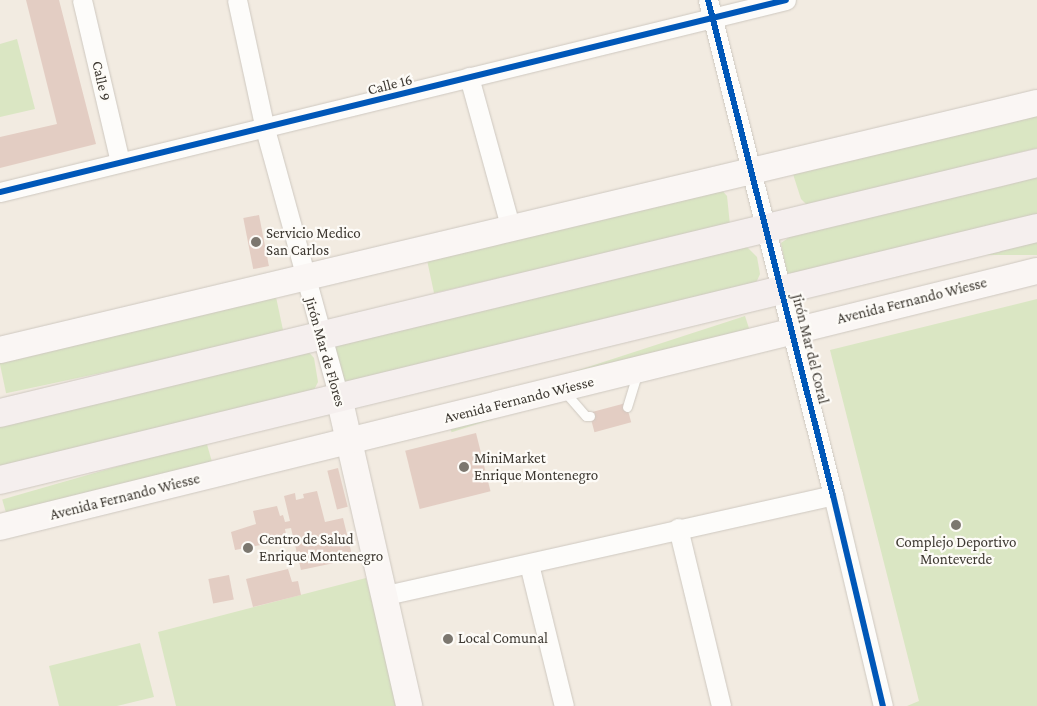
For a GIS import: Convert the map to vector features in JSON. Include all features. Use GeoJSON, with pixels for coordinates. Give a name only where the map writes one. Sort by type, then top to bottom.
{"type":"FeatureCollection","features":[{"type":"Feature","properties":{"kind":"main road"},"geometry":{"type":"LineString","coordinates":[[0,350],[510,226],[1037,102]]}},
{"type":"Feature","properties":{"kind":"main road"},"geometry":{"type":"LineString","coordinates":[[0,413],[320,335],[766,230],[1037,163]]}},
{"type":"Feature","properties":{"kind":"main road"},"geometry":{"type":"LineString","coordinates":[[0,480],[338,396],[1037,228]]}},
{"type":"Feature","properties":{"kind":"main road","name":"Avenida Fernando Wiesse"},"geometry":{"type":"LineString","coordinates":[[0,527],[350,442],[1037,270]]}},
{"type":"Feature","properties":{"kind":"main road","name":"Jirón Mar de Flores"},"geometry":{"type":"LineString","coordinates":[[338,396],[350,442],[382,596],[409,706]]}},
{"type":"Feature","properties":{"kind":"street","name":"Calle 9"},"geometry":{"type":"LineString","coordinates":[[82,0],[120,162]]}},
{"type":"Feature","properties":{"kind":"street","name":"Jirón Mar de Flores"},"geometry":{"type":"LineString","coordinates":[[237,0],[265,129],[303,276],[338,396]]}},
{"type":"Feature","properties":{"kind":"street","name":"Calle 16"},"geometry":{"type":"LineString","coordinates":[[0,192],[469,78],[710,9],[786,0]]}},
{"type":"Feature","properties":{"kind":"street","name":"Jirón Mar del Coral"},"geometry":{"type":"LineString","coordinates":[[710,9],[833,495],[883,706]]}},
{"type":"Feature","properties":{"kind":"street"},"geometry":{"type":"LineString","coordinates":[[469,78],[510,226]]}},
{"type":"Feature","properties":{"kind":"street"},"geometry":{"type":"LineString","coordinates":[[382,596],[529,564],[678,528],[833,495]]}},
{"type":"Feature","properties":{"kind":"street"},"geometry":{"type":"LineString","coordinates":[[678,528],[721,706]]}},
{"type":"Feature","properties":{"kind":"street"},"geometry":{"type":"LineString","coordinates":[[529,564],[564,706]]}},
{"type":"Feature","properties":{"kind":"lane"},"geometry":{"type":"LineString","coordinates":[[627,407],[639,369]]}},
{"type":"Feature","properties":{"kind":"lane"},"geometry":{"type":"LineString","coordinates":[[562,389],[586,416],[590,416]]}},
{"type":"Feature","properties":{"kind":"green space"},"geometry":{"type":"Polygon","coordinates":[[[17,39],[35,109],[0,117],[0,44],[17,39]]]}},
{"type":"Feature","properties":{"kind":"green space"},"geometry":{"type":"Polygon","coordinates":[[[1037,110],[1037,148],[808,206],[801,199],[792,171],[1037,110]]]}},
{"type":"Feature","properties":{"kind":"green space"},"geometry":{"type":"Polygon","coordinates":[[[1037,177],[1037,215],[797,275],[787,273],[781,243],[791,236],[1037,177]]]}},
{"type":"Feature","properties":{"kind":"green space"},"geometry":{"type":"Polygon","coordinates":[[[720,188],[727,196],[730,225],[434,293],[427,260],[720,188]]]}},
{"type":"Feature","properties":{"kind":"green space"},"geometry":{"type":"Polygon","coordinates":[[[809,241],[1037,241],[1037,255],[809,255],[809,241]]]}},
{"type":"Feature","properties":{"kind":"green space"},"geometry":{"type":"Polygon","coordinates":[[[744,244],[757,257],[760,274],[756,283],[355,382],[345,382],[330,349],[335,342],[744,244]]]}},
{"type":"Feature","properties":{"kind":"green space"},"geometry":{"type":"Polygon","coordinates":[[[276,297],[284,334],[6,393],[0,356],[276,297]]]}},
{"type":"Feature","properties":{"kind":"green space","name":"Complejo Deportivo Monteverde"},"geometry":{"type":"Polygon","coordinates":[[[1037,299],[1037,706],[907,706],[919,701],[830,350],[1037,299]]]}},
{"type":"Feature","properties":{"kind":"green space"},"geometry":{"type":"Polygon","coordinates":[[[745,316],[751,335],[452,432],[445,413],[745,316]]]}},
{"type":"Feature","properties":{"kind":"green space"},"geometry":{"type":"Polygon","coordinates":[[[306,349],[314,358],[318,382],[314,390],[0,467],[0,421],[306,349]]]}},
{"type":"Feature","properties":{"kind":"green space"},"geometry":{"type":"Polygon","coordinates":[[[206,441],[213,465],[9,523],[2,499],[206,441]]]}},
{"type":"Feature","properties":{"kind":"green space"},"geometry":{"type":"Polygon","coordinates":[[[366,578],[399,706],[176,706],[158,632],[366,578]]]}},
{"type":"Feature","properties":{"kind":"green space"},"geometry":{"type":"Polygon","coordinates":[[[140,643],[154,697],[117,706],[59,706],[49,666],[140,643]]]}},
{"type":"Feature","properties":{"kind":"building"},"geometry":{"type":"Polygon","coordinates":[[[26,0],[59,0],[96,144],[0,168],[0,137],[57,124],[26,0]]]}},
{"type":"Feature","properties":{"kind":"building","name":"Servicio Medico San Carlos"},"geometry":{"type":"Polygon","coordinates":[[[259,215],[269,266],[253,269],[243,218],[259,215]]]}},
{"type":"Feature","properties":{"kind":"building"},"geometry":{"type":"Polygon","coordinates":[[[626,403],[631,422],[594,432],[589,413],[626,403]]]}},
{"type":"Feature","properties":{"kind":"building"},"geometry":{"type":"Polygon","coordinates":[[[476,433],[491,491],[420,509],[405,451],[476,433]]]}},
{"type":"Feature","properties":{"kind":"building"},"geometry":{"type":"Polygon","coordinates":[[[338,468],[348,507],[337,509],[327,471],[338,468]]]}},
{"type":"Feature","properties":{"kind":"building"},"geometry":{"type":"Polygon","coordinates":[[[317,491],[325,522],[343,518],[353,559],[301,570],[291,528],[285,529],[287,540],[235,550],[231,532],[256,524],[253,511],[277,506],[280,516],[283,515],[285,522],[290,521],[284,496],[295,493],[296,500],[304,498],[303,494],[317,491]]]}},
{"type":"Feature","properties":{"kind":"building"},"geometry":{"type":"Polygon","coordinates":[[[288,569],[292,582],[298,581],[301,595],[253,607],[246,579],[288,569]]]}},
{"type":"Feature","properties":{"kind":"building"},"geometry":{"type":"Polygon","coordinates":[[[229,575],[234,600],[213,604],[208,579],[229,575]]]}},
{"type":"Feature","properties":{"kind":"cycle path"},"geometry":{"type":"LineString","coordinates":[[708,0],[833,495],[883,706]]}},
{"type":"Feature","properties":{"kind":"cycle path"},"geometry":{"type":"LineString","coordinates":[[0,192],[786,0]]}},
{"type":"Feature","properties":{"kind":"place","name":"Servicio Medico San Carlos"},"geometry":{"type":"Point","coordinates":[256,242]}},
{"type":"Feature","properties":{"kind":"place","name":"MiniMarket Enrique Montenegro"},"geometry":{"type":"Point","coordinates":[464,467]}},
{"type":"Feature","properties":{"kind":"place","name":"Complejo Deportivo Monteverde"},"geometry":{"type":"Point","coordinates":[956,525]}},
{"type":"Feature","properties":{"kind":"place","name":"Centro de Salud Enrique Montenegro"},"geometry":{"type":"Point","coordinates":[248,548]}},
{"type":"Feature","properties":{"kind":"place","name":"Local Comunal"},"geometry":{"type":"Point","coordinates":[448,639]}}]}
